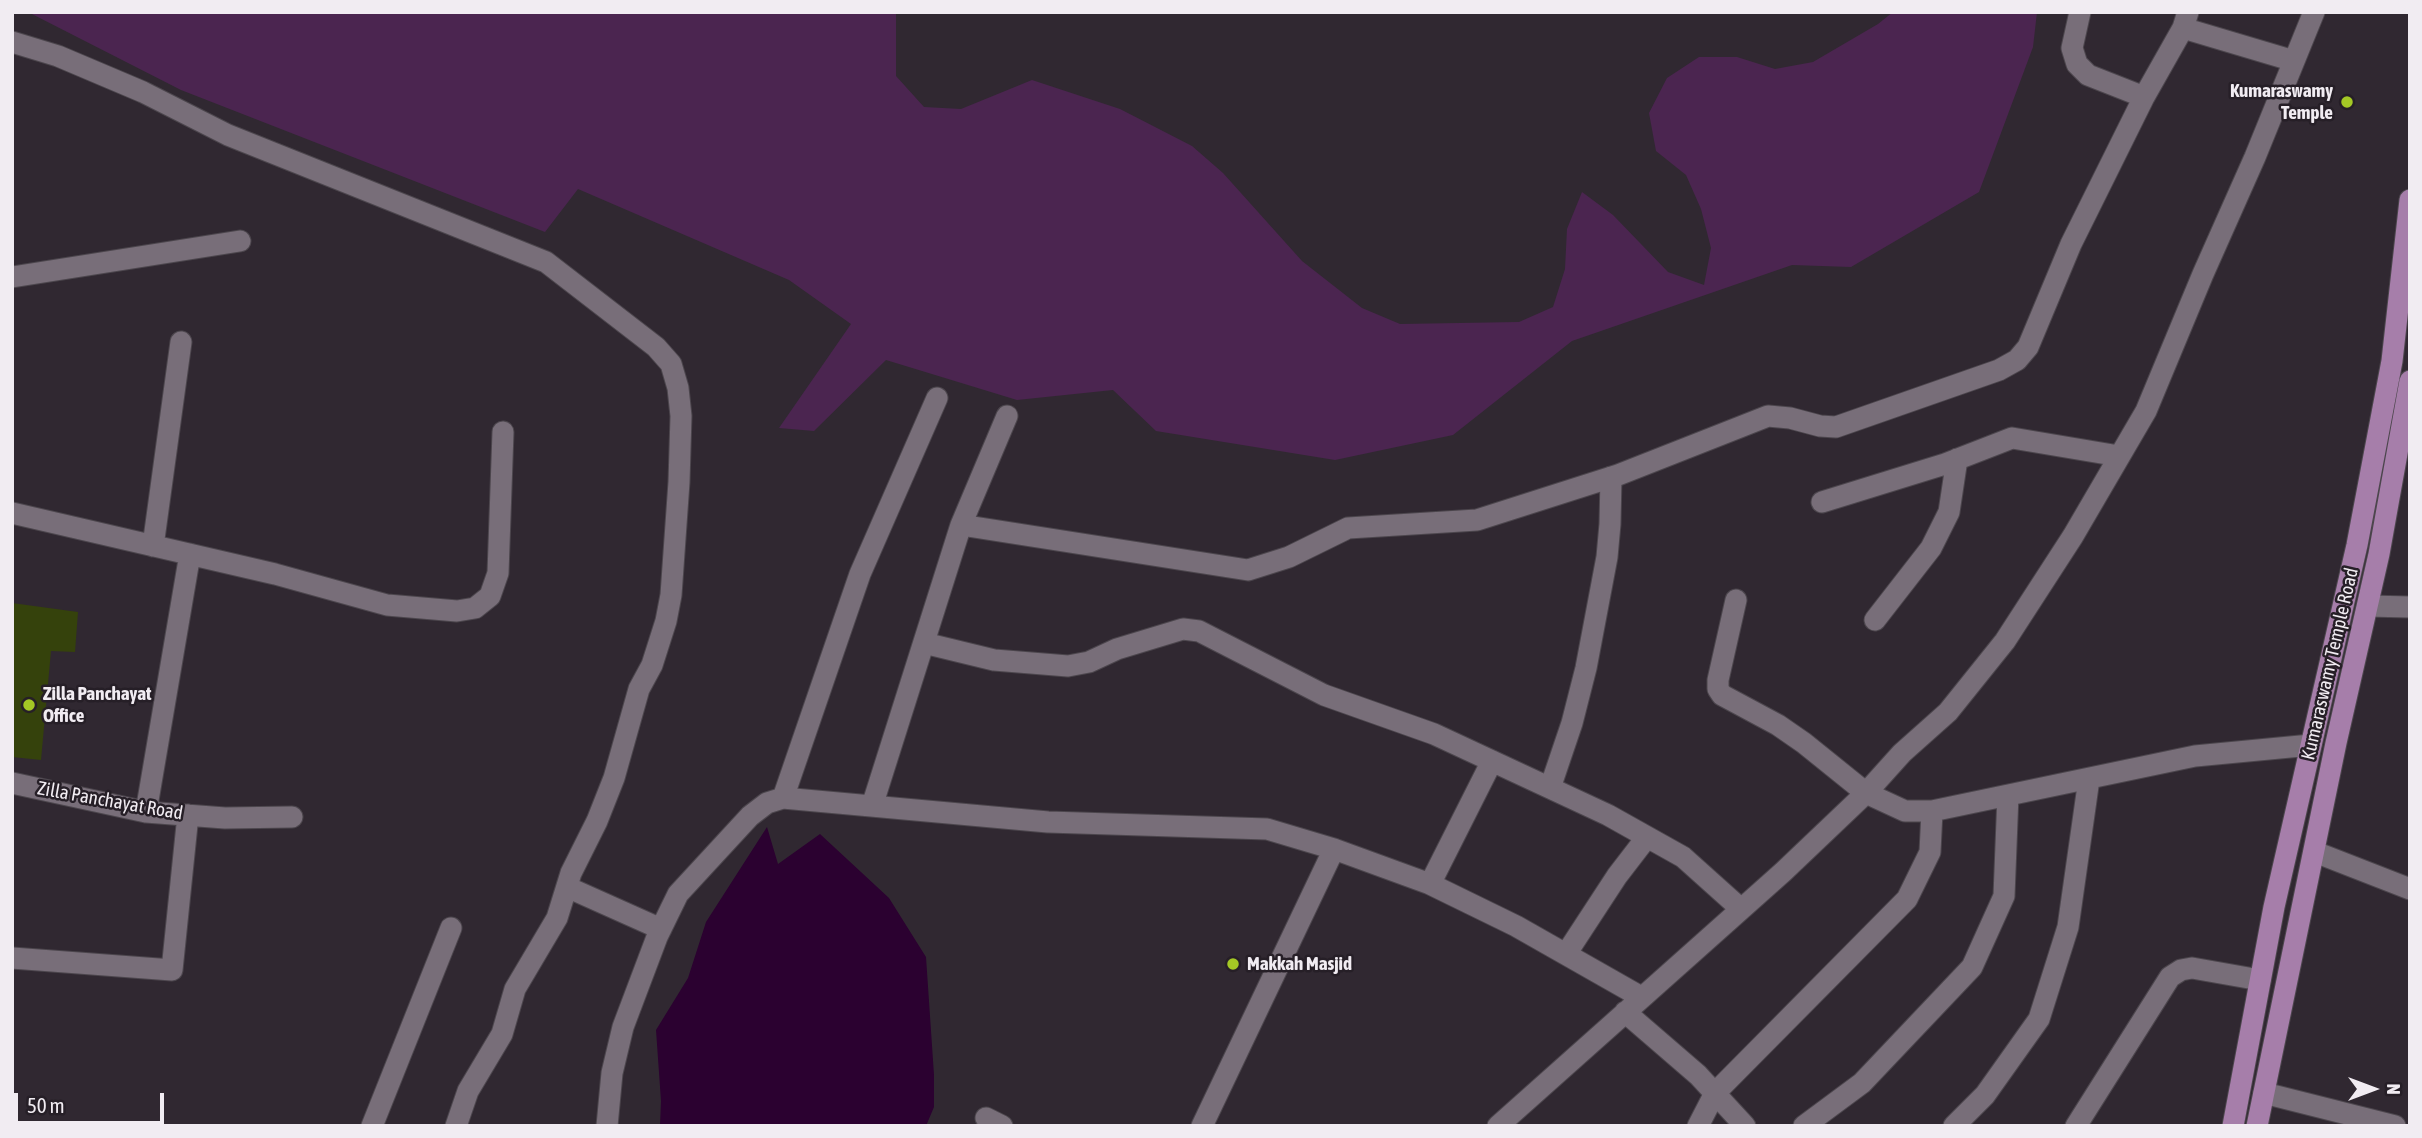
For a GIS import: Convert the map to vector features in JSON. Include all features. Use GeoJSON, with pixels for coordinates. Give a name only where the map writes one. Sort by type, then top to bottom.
{"type":"FeatureCollection","features":[{"type":"Feature","properties":{"kind":"main road","name":"Kumaraswamy Temple Road"},"geometry":{"type":"LineString","coordinates":[[2233,1126],[2274,907],[2357,545],[2392,361],[2410,200]]}},
{"type":"Feature","properties":{"kind":"main road","name":"Kumaraswamy Temple Road"},"geometry":{"type":"LineString","coordinates":[[2257,1126],[2336,743],[2379,554],[2410,381]]}},
{"type":"Feature","properties":{"kind":"street"},"geometry":{"type":"LineString","coordinates":[[2080,12],[2072,48],[2077,64],[2088,75],[2144,97]]}},
{"type":"Feature","properties":{"kind":"street"},"geometry":{"type":"LineString","coordinates":[[1498,1126],[1741,909],[1866,793],[1902,753],[1948,712],[2005,641],[2073,536],[2146,411],[2314,12]]}},
{"type":"Feature","properties":{"kind":"street"},"geometry":{"type":"LineString","coordinates":[[961,525],[1248,569],[1289,557],[1348,528],[1477,520],[1611,477],[1768,416],[1836,427],[1999,370],[2017,360],[2028,347],[2071,244],[2144,97],[2186,20],[2294,61]]}},
{"type":"Feature","properties":{"kind":"street"},"geometry":{"type":"LineString","coordinates":[[12,42],[58,56],[143,92],[228,135],[546,262],[656,347],[671,364],[678,388],[681,416],[679,482],[669,608],[660,644],[639,689],[614,778],[567,887],[557,918],[515,989],[502,1034],[468,1091],[456,1126]]}},
{"type":"Feature","properties":{"kind":"street"},"geometry":{"type":"LineString","coordinates":[[12,276],[240,241]]}},
{"type":"Feature","properties":{"kind":"street"},"geometry":{"type":"LineString","coordinates":[[153,546],[181,342]]}},
{"type":"Feature","properties":{"kind":"street"},"geometry":{"type":"LineString","coordinates":[[783,798],[860,574],[937,398]]}},
{"type":"Feature","properties":{"kind":"street"},"geometry":{"type":"LineString","coordinates":[[872,806],[961,525],[1007,416]]}},
{"type":"Feature","properties":{"kind":"street"},"geometry":{"type":"LineString","coordinates":[[12,513],[275,574],[387,605],[457,611],[475,608],[490,596],[498,573],[503,432]]}},
{"type":"Feature","properties":{"kind":"street"},"geometry":{"type":"LineString","coordinates":[[1822,502],[1957,459],[2012,438],[2119,456]]}},
{"type":"Feature","properties":{"kind":"street"},"geometry":{"type":"LineString","coordinates":[[1875,620],[1931,548],[1949,512],[1957,459]]}},
{"type":"Feature","properties":{"kind":"street"},"geometry":{"type":"LineString","coordinates":[[1550,788],[1572,723],[1588,656],[1607,557],[1611,524],[1611,477]]}},
{"type":"Feature","properties":{"kind":"street"},"geometry":{"type":"LineString","coordinates":[[146,811],[190,554]]}},
{"type":"Feature","properties":{"kind":"street"},"geometry":{"type":"LineString","coordinates":[[1736,600],[1718,680],[1718,689],[1722,695],[1795,737],[1866,793],[1905,811],[1932,811],[2195,756],[2311,745]]}},
{"type":"Feature","properties":{"kind":"street"},"geometry":{"type":"LineString","coordinates":[[2368,606],[2410,607]]}},
{"type":"Feature","properties":{"kind":"street"},"geometry":{"type":"LineString","coordinates":[[924,643],[994,660],[1068,666],[1089,662],[1117,649],[1183,629],[1199,631],[1324,695],[1434,734],[1608,815],[1683,857],[1741,909]]}},
{"type":"Feature","properties":{"kind":"street"},"geometry":{"type":"LineString","coordinates":[[1430,884],[1492,761]]}},
{"type":"Feature","properties":{"kind":"street"},"geometry":{"type":"LineString","coordinates":[[1954,1126],[1985,1096],[2039,1019],[2068,927],[2089,779]]}},
{"type":"Feature","properties":{"kind":"street","name":"Zilla Panchayat Road"},"geometry":{"type":"LineString","coordinates":[[12,783],[146,811],[225,818],[292,817]]}},
{"type":"Feature","properties":{"kind":"street"},"geometry":{"type":"LineString","coordinates":[[1804,1126],[1862,1083],[1972,967],[2004,896],[2008,795]]}},
{"type":"Feature","properties":{"kind":"street"},"geometry":{"type":"LineString","coordinates":[[607,1126],[612,1073],[623,1027],[678,894],[750,816],[767,803],[783,798],[1048,821],[1267,829],[1334,849],[1430,884],[1516,926],[1641,997]]}},
{"type":"Feature","properties":{"kind":"street"},"geometry":{"type":"LineString","coordinates":[[1698,1126],[1715,1093],[1907,899],[1930,852],[1932,811]]}},
{"type":"Feature","properties":{"kind":"street"},"geometry":{"type":"LineString","coordinates":[[12,958],[172,970],[188,815]]}},
{"type":"Feature","properties":{"kind":"street"},"geometry":{"type":"LineString","coordinates":[[1566,954],[1617,876],[1647,837]]}},
{"type":"Feature","properties":{"kind":"street"},"geometry":{"type":"LineString","coordinates":[[1202,1126],[1334,849]]}},
{"type":"Feature","properties":{"kind":"street"},"geometry":{"type":"LineString","coordinates":[[2315,852],[2410,889]]}},
{"type":"Feature","properties":{"kind":"street"},"geometry":{"type":"LineString","coordinates":[[567,887],[662,929]]}},
{"type":"Feature","properties":{"kind":"street"},"geometry":{"type":"LineString","coordinates":[[372,1126],[451,928]]}},
{"type":"Feature","properties":{"kind":"street"},"geometry":{"type":"LineString","coordinates":[[2076,1126],[2170,977],[2181,970],[2192,968],[2260,980]]}},
{"type":"Feature","properties":{"kind":"street"},"geometry":{"type":"LineString","coordinates":[[1625,1012],[1698,1075],[1745,1126]]}},
{"type":"Feature","properties":{"kind":"street"},"geometry":{"type":"LineString","coordinates":[[2264,1093],[2395,1126]]}},
{"type":"Feature","properties":{"kind":"shaded area"},"geometry":{"type":"Polygon","coordinates":[[[28,12],[896,12],[896,76],[924,107],[961,109],[1032,80],[1120,109],[1192,146],[1223,173],[1302,261],[1362,308],[1400,324],[1519,322],[1553,307],[1565,269],[1567,229],[1582,192],[1613,215],[1668,272],[1704,285],[1711,248],[1701,209],[1686,175],[1656,151],[1649,113],[1667,78],[1699,57],[1737,57],[1775,69],[1813,62],[1878,24],[1893,12],[2037,12],[2033,47],[1979,192],[1851,267],[1792,265],[1572,341],[1453,435],[1335,460],[1156,431],[1113,390],[1017,400],[886,360],[814,431],[779,428],[851,324],[789,280],[578,189],[545,232],[181,90],[28,12]]]}},
{"type":"Feature","properties":{"kind":"shaded area"},"geometry":{"type":"Polygon","coordinates":[[[767,827],[778,864],[820,834],[889,898],[926,957],[934,1107],[926,1126],[660,1126],[656,1030],[688,978],[706,922],[767,827]]]}},
{"type":"Feature","properties":{"kind":"building","name":"Zilla Panchayat Office"},"geometry":{"type":"Polygon","coordinates":[[[12,603],[78,612],[75,652],[51,651],[41,760],[12,757],[12,603]]]}},
{"type":"Feature","properties":{"kind":"place","name":"Kumaraswamy Temple"},"geometry":{"type":"Point","coordinates":[2347,102]}},
{"type":"Feature","properties":{"kind":"place","name":"Zilla Panchayat Office"},"geometry":{"type":"Point","coordinates":[29,705]}},
{"type":"Feature","properties":{"kind":"place","name":"Makkah Masjid"},"geometry":{"type":"Point","coordinates":[1233,964]}}]}
